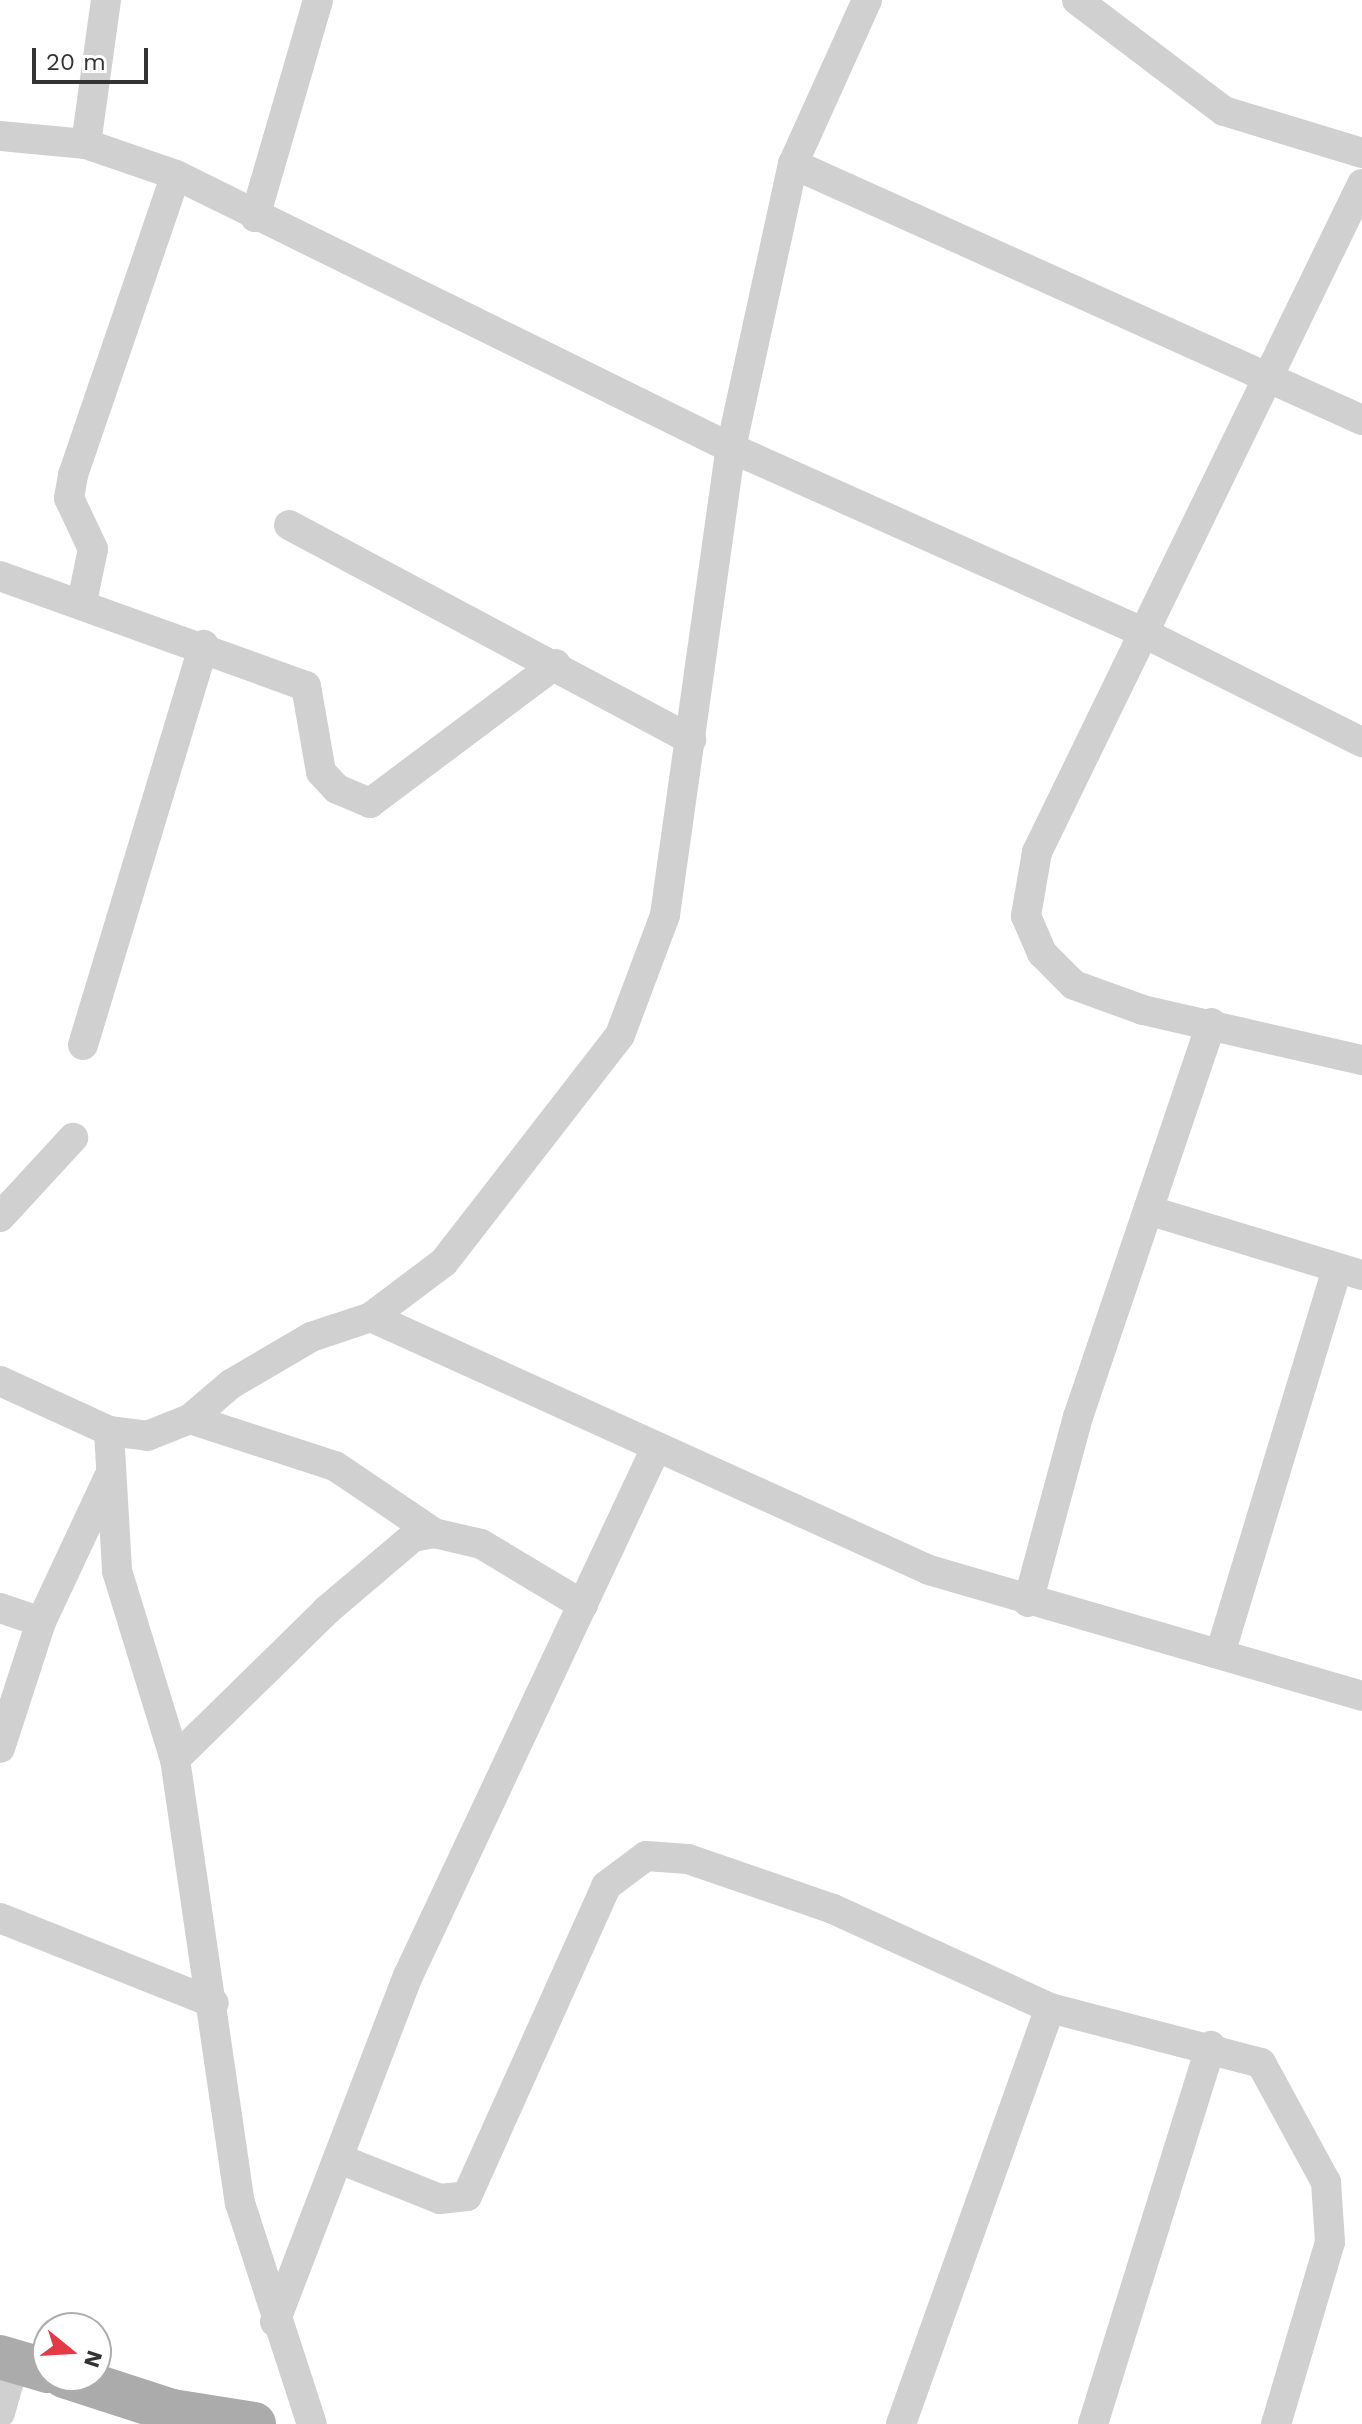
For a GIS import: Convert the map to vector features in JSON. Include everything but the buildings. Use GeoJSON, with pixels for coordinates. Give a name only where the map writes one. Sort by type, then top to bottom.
{"type":"FeatureCollection","features":[{"type":"Feature","properties":{"kind":"main road"},"geometry":{"type":"LineString","coordinates":[[105,2392],[170,2417],[254,2424]]}},
{"type":"Feature","properties":{"kind":"street"},"geometry":{"type":"LineString","coordinates":[[86,144],[106,0]]}},
{"type":"Feature","properties":{"kind":"street"},"geometry":{"type":"LineString","coordinates":[[255,217],[318,0]]}},
{"type":"Feature","properties":{"kind":"street"},"geometry":{"type":"LineString","coordinates":[[0,1381],[109,1431],[147,1436],[190,1419],[231,1384],[311,1337],[371,1317],[444,1262],[620,1035],[665,915],[731,448],[793,164],[867,0]]}},
{"type":"Feature","properties":{"kind":"street"},"geometry":{"type":"LineString","coordinates":[[1077,0],[1224,111],[1362,153]]}},
{"type":"Feature","properties":{"kind":"street"},"geometry":{"type":"LineString","coordinates":[[0,136],[86,144],[176,175],[255,217],[731,448],[1142,632],[1362,742]]}},
{"type":"Feature","properties":{"kind":"street"},"geometry":{"type":"LineString","coordinates":[[793,164],[1362,420]]}},
{"type":"Feature","properties":{"kind":"street"},"geometry":{"type":"LineString","coordinates":[[82,602],[93,549],[69,498],[73,475],[176,175]]}},
{"type":"Feature","properties":{"kind":"street"},"geometry":{"type":"LineString","coordinates":[[1362,184],[1271,379],[1142,632],[1037,852],[1026,916],[1042,953],[1074,985],[1143,1010],[1211,1023],[1362,1060]]}},
{"type":"Feature","properties":{"kind":"street"},"geometry":{"type":"LineString","coordinates":[[289,525],[556,664],[691,740]]}},
{"type":"Feature","properties":{"kind":"street"},"geometry":{"type":"LineString","coordinates":[[0,576],[204,645],[306,686],[321,772],[337,789],[370,803],[556,664]]}},
{"type":"Feature","properties":{"kind":"street"},"geometry":{"type":"LineString","coordinates":[[83,1045],[204,645]]}},
{"type":"Feature","properties":{"kind":"street"},"geometry":{"type":"LineString","coordinates":[[1028,1602],[1078,1417],[1151,1211],[1211,1023]]}},
{"type":"Feature","properties":{"kind":"street"},"geometry":{"type":"LineString","coordinates":[[0,1217],[73,1138]]}},
{"type":"Feature","properties":{"kind":"street"},"geometry":{"type":"LineString","coordinates":[[1151,1211],[1350,1271],[1220,1654]]}},
{"type":"Feature","properties":{"kind":"street"},"geometry":{"type":"LineString","coordinates":[[371,1317],[929,1570],[1028,1602],[1362,1696]]}},
{"type":"Feature","properties":{"kind":"street"},"geometry":{"type":"LineString","coordinates":[[190,1419],[335,1466],[434,1533],[481,1544],[583,1605]]}},
{"type":"Feature","properties":{"kind":"street"},"geometry":{"type":"LineString","coordinates":[[109,1431],[108,1479],[117,1571],[175,1759],[214,2003],[240,2203],[275,2322],[312,2424]]}},
{"type":"Feature","properties":{"kind":"street"},"geometry":{"type":"LineString","coordinates":[[275,2322],[342,2160],[408,1976],[656,1448]]}},
{"type":"Feature","properties":{"kind":"street"},"geometry":{"type":"LineString","coordinates":[[0,1748],[41,1622],[108,1479]]}},
{"type":"Feature","properties":{"kind":"street"},"geometry":{"type":"LineString","coordinates":[[175,1759],[327,1610],[413,1537],[434,1533]]}},
{"type":"Feature","properties":{"kind":"street"},"geometry":{"type":"LineString","coordinates":[[0,1608],[41,1622]]}},
{"type":"Feature","properties":{"kind":"street"},"geometry":{"type":"LineString","coordinates":[[342,2160],[440,2199],[467,2196],[606,1886],[646,1856],[688,1859],[833,1909],[1050,2008],[1211,2046],[1261,2063],[1326,2182],[1330,2242],[1276,2424]]}},
{"type":"Feature","properties":{"kind":"street"},"geometry":{"type":"LineString","coordinates":[[0,1918],[214,2003]]}},
{"type":"Feature","properties":{"kind":"street"},"geometry":{"type":"LineString","coordinates":[[901,2424],[1050,2008]]}},
{"type":"Feature","properties":{"kind":"street"},"geometry":{"type":"LineString","coordinates":[[1093,2424],[1211,2046]]}},
{"type":"Feature","properties":{"kind":"street"},"geometry":{"type":"LineString","coordinates":[[0,2413],[21,2363]]}}]}
